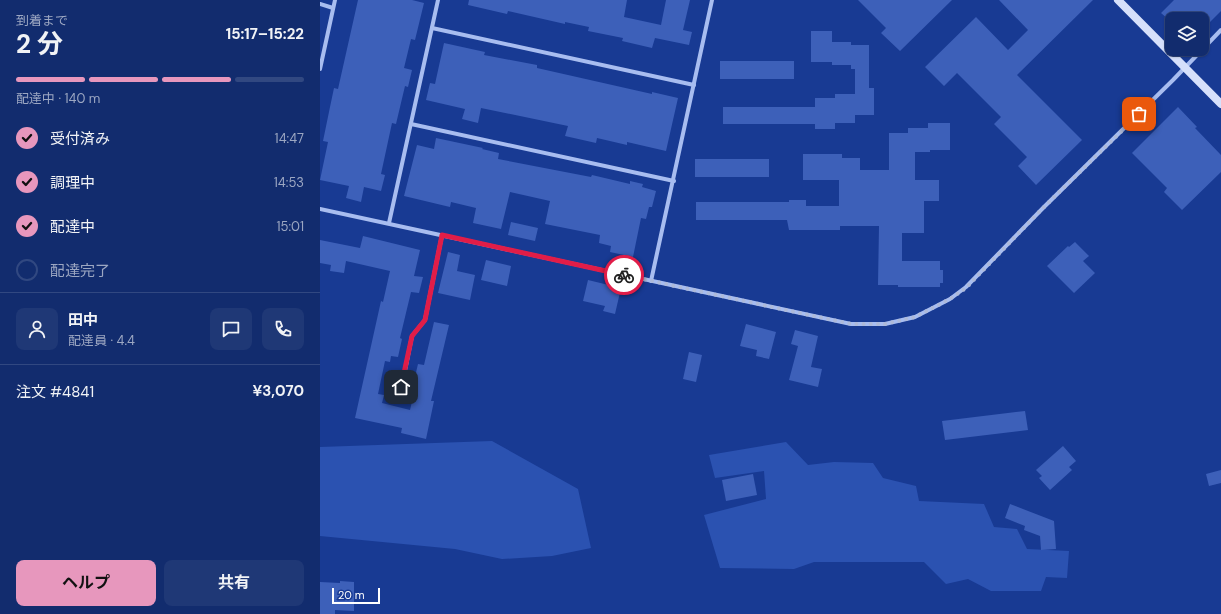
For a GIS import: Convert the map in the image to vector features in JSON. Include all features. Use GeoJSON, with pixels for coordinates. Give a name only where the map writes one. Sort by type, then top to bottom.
{"type":"FeatureCollection","features":[{"type":"Feature","properties":{"kind":"street"},"geometry":{"type":"LineString","coordinates":[[320,70],[335,0]]}},
{"type":"Feature","properties":{"kind":"street"},"geometry":{"type":"LineString","coordinates":[[389,223],[412,124],[438,0]]}},
{"type":"Feature","properties":{"kind":"street"},"geometry":{"type":"LineString","coordinates":[[651,280],[674,181],[712,0]]}},
{"type":"Feature","properties":{"kind":"street"},"geometry":{"type":"LineString","coordinates":[[1118,0],[1221,104]]}},
{"type":"Feature","properties":{"kind":"street"},"geometry":{"type":"LineString","coordinates":[[320,4],[334,8]]}},
{"type":"Feature","properties":{"kind":"street"},"geometry":{"type":"LineString","coordinates":[[432,28],[694,84]]}},
{"type":"Feature","properties":{"kind":"street"},"geometry":{"type":"LineString","coordinates":[[320,209],[851,324],[885,324],[915,317],[950,299],[966,288],[1043,208],[1185,68],[1221,30]]}},
{"type":"Feature","properties":{"kind":"street"},"geometry":{"type":"LineString","coordinates":[[412,124],[674,181]]}},
{"type":"Feature","properties":{"kind":"street"},"geometry":{"type":"LineString","coordinates":[[399,400],[412,336],[425,320],[442,235]]}},
{"type":"Feature","properties":{"kind":"shaded area"},"geometry":{"type":"Polygon","coordinates":[[[492,441],[578,489],[591,548],[552,556],[502,559],[455,549],[320,536],[320,447],[492,441]]]}},
{"type":"Feature","properties":{"kind":"shaded area"},"geometry":{"type":"Polygon","coordinates":[[[786,442],[808,465],[834,462],[873,463],[883,478],[916,486],[919,501],[984,504],[994,527],[1017,529],[1027,549],[1069,551],[1067,578],[1046,577],[1041,591],[991,591],[968,579],[946,584],[924,562],[814,562],[794,569],[720,568],[704,515],[766,499],[764,471],[715,478],[709,455],[786,442]]]}},
{"type":"Feature","properties":{"kind":"building"},"geometry":{"type":"Polygon","coordinates":[[[358,0],[412,0],[424,3],[415,40],[411,39],[404,68],[412,70],[408,87],[405,86],[396,124],[392,123],[381,174],[385,175],[381,191],[364,187],[361,202],[346,198],[349,186],[320,180],[328,142],[323,141],[334,88],[338,89],[358,0]]]}},
{"type":"Feature","properties":{"kind":"building"},"geometry":{"type":"Polygon","coordinates":[[[469,0],[627,0],[624,17],[661,25],[666,0],[690,0],[683,30],[692,32],[689,45],[655,38],[652,48],[622,41],[623,38],[588,31],[589,27],[565,22],[565,24],[508,11],[507,14],[468,5],[469,0]]]}},
{"type":"Feature","properties":{"kind":"building"},"geometry":{"type":"Polygon","coordinates":[[[858,0],[952,0],[900,51],[881,33],[886,28],[858,0]]]}},
{"type":"Feature","properties":{"kind":"building"},"geometry":{"type":"Polygon","coordinates":[[[999,0],[1093,0],[1017,75],[1082,140],[1036,185],[1018,166],[1027,157],[994,124],[1001,117],[957,73],[944,86],[925,67],[976,17],[1008,50],[1028,30],[999,0]]]}},
{"type":"Feature","properties":{"kind":"building"},"geometry":{"type":"Polygon","coordinates":[[[1174,0],[1221,0],[1221,11],[1209,23],[1209,12],[1165,12],[1165,16],[1161,13],[1174,0]]]}},
{"type":"Feature","properties":{"kind":"building"},"geometry":{"type":"Polygon","coordinates":[[[811,31],[832,31],[832,42],[851,42],[851,45],[869,45],[869,88],[874,88],[874,115],[855,115],[855,123],[835,123],[835,129],[815,129],[815,124],[723,124],[723,107],[815,107],[815,98],[835,98],[835,94],[855,94],[855,69],[851,69],[851,65],[832,65],[832,62],[811,62],[811,31]]]}},
{"type":"Feature","properties":{"kind":"building"},"geometry":{"type":"Polygon","coordinates":[[[444,43],[485,52],[484,55],[537,65],[537,68],[652,94],[652,92],[678,98],[666,151],[627,142],[627,145],[597,138],[596,143],[565,136],[568,126],[481,108],[478,123],[462,119],[465,109],[426,100],[430,83],[435,84],[444,43]]]}},
{"type":"Feature","properties":{"kind":"building"},"geometry":{"type":"Polygon","coordinates":[[[720,61],[794,61],[794,79],[720,79],[720,61]]]}},
{"type":"Feature","properties":{"kind":"building"},"geometry":{"type":"Polygon","coordinates":[[[1178,107],[1197,127],[1195,128],[1221,155],[1221,172],[1182,210],[1164,192],[1167,188],[1132,153],[1178,107]]]}},
{"type":"Feature","properties":{"kind":"building"},"geometry":{"type":"Polygon","coordinates":[[[928,123],[950,123],[950,150],[915,152],[915,180],[939,180],[939,201],[924,201],[924,233],[902,233],[902,261],[940,261],[940,270],[943,270],[943,283],[940,283],[940,287],[898,287],[898,285],[878,285],[879,226],[840,226],[840,230],[789,230],[787,220],[696,220],[696,202],[789,202],[789,200],[806,200],[806,206],[839,206],[839,180],[803,180],[803,154],[842,154],[842,158],[860,158],[860,170],[889,170],[889,133],[908,133],[908,128],[928,128],[928,123]]]}},
{"type":"Feature","properties":{"kind":"building"},"geometry":{"type":"Polygon","coordinates":[[[436,138],[499,153],[498,159],[591,177],[592,175],[630,184],[630,181],[643,184],[642,187],[656,191],[652,207],[649,207],[646,219],[641,218],[633,257],[610,252],[611,246],[599,243],[600,235],[545,224],[550,201],[510,192],[501,229],[473,223],[476,208],[451,202],[450,207],[404,196],[417,145],[434,149],[436,138]]]}},
{"type":"Feature","properties":{"kind":"building"},"geometry":{"type":"Polygon","coordinates":[[[695,159],[769,159],[769,177],[695,177],[695,159]]]}},
{"type":"Feature","properties":{"kind":"building"},"geometry":{"type":"Polygon","coordinates":[[[511,222],[538,228],[535,241],[508,235],[511,222]]]}},
{"type":"Feature","properties":{"kind":"building"},"geometry":{"type":"Polygon","coordinates":[[[363,236],[420,250],[414,276],[423,277],[419,293],[411,292],[400,338],[402,339],[398,357],[391,356],[390,362],[385,361],[378,394],[384,395],[382,403],[410,410],[416,385],[413,385],[418,364],[424,365],[434,322],[449,325],[431,401],[434,401],[426,439],[401,433],[402,428],[355,418],[381,301],[383,302],[390,271],[346,261],[344,273],[330,271],[331,265],[320,263],[320,240],[360,248],[363,236]]]}},
{"type":"Feature","properties":{"kind":"building"},"geometry":{"type":"Polygon","coordinates":[[[1075,242],[1089,256],[1083,261],[1095,273],[1074,293],[1047,266],[1068,246],[1069,247],[1075,242]]]}},
{"type":"Feature","properties":{"kind":"building"},"geometry":{"type":"Polygon","coordinates":[[[448,252],[460,255],[457,271],[475,275],[470,300],[438,293],[448,252]]]}},
{"type":"Feature","properties":{"kind":"building"},"geometry":{"type":"Polygon","coordinates":[[[486,260],[511,266],[507,286],[481,280],[486,260]]]}},
{"type":"Feature","properties":{"kind":"building"},"geometry":{"type":"Polygon","coordinates":[[[588,280],[621,288],[615,314],[603,311],[605,306],[583,301],[588,280]]]}},
{"type":"Feature","properties":{"kind":"building"},"geometry":{"type":"Polygon","coordinates":[[[746,324],[776,332],[769,359],[756,356],[757,350],[740,346],[746,324]]]}},
{"type":"Feature","properties":{"kind":"building"},"geometry":{"type":"Polygon","coordinates":[[[795,330],[818,336],[811,367],[822,369],[818,387],[789,380],[798,346],[791,344],[795,330]]]}},
{"type":"Feature","properties":{"kind":"building"},"geometry":{"type":"Polygon","coordinates":[[[689,352],[702,355],[696,382],[683,379],[689,352]]]}},
{"type":"Feature","properties":{"kind":"building"},"geometry":{"type":"Polygon","coordinates":[[[1025,411],[1028,430],[945,440],[942,421],[1025,411]]]}},
{"type":"Feature","properties":{"kind":"building"},"geometry":{"type":"Polygon","coordinates":[[[1063,446],[1076,461],[1069,467],[1072,470],[1050,490],[1039,478],[1042,476],[1036,470],[1063,446]]]}},
{"type":"Feature","properties":{"kind":"building"},"geometry":{"type":"Polygon","coordinates":[[[1221,470],[1221,483],[1209,486],[1206,474],[1221,470]]]}},
{"type":"Feature","properties":{"kind":"building"},"geometry":{"type":"Polygon","coordinates":[[[753,474],[757,495],[726,501],[722,480],[753,474]]]}},
{"type":"Feature","properties":{"kind":"building"},"geometry":{"type":"Polygon","coordinates":[[[1010,504],[1054,521],[1056,549],[1041,550],[1040,536],[1024,530],[1025,526],[1005,518],[1010,504]]]}},
{"type":"Feature","properties":{"kind":"building"},"geometry":{"type":"Polygon","coordinates":[[[340,581],[354,582],[354,611],[335,610],[335,614],[320,614],[320,582],[340,583],[340,581]]]}},
{"type":"Feature","properties":{"kind":"way so far"},"geometry":{"type":"LineString","coordinates":[[624,275],[851,324],[885,324],[915,317],[950,299],[966,288],[1043,208],[1139,114]]}},
{"type":"Feature","properties":{"kind":"route"},"geometry":{"type":"LineString","coordinates":[[401,387],[412,336],[425,320],[442,235],[624,275]]}}]}
